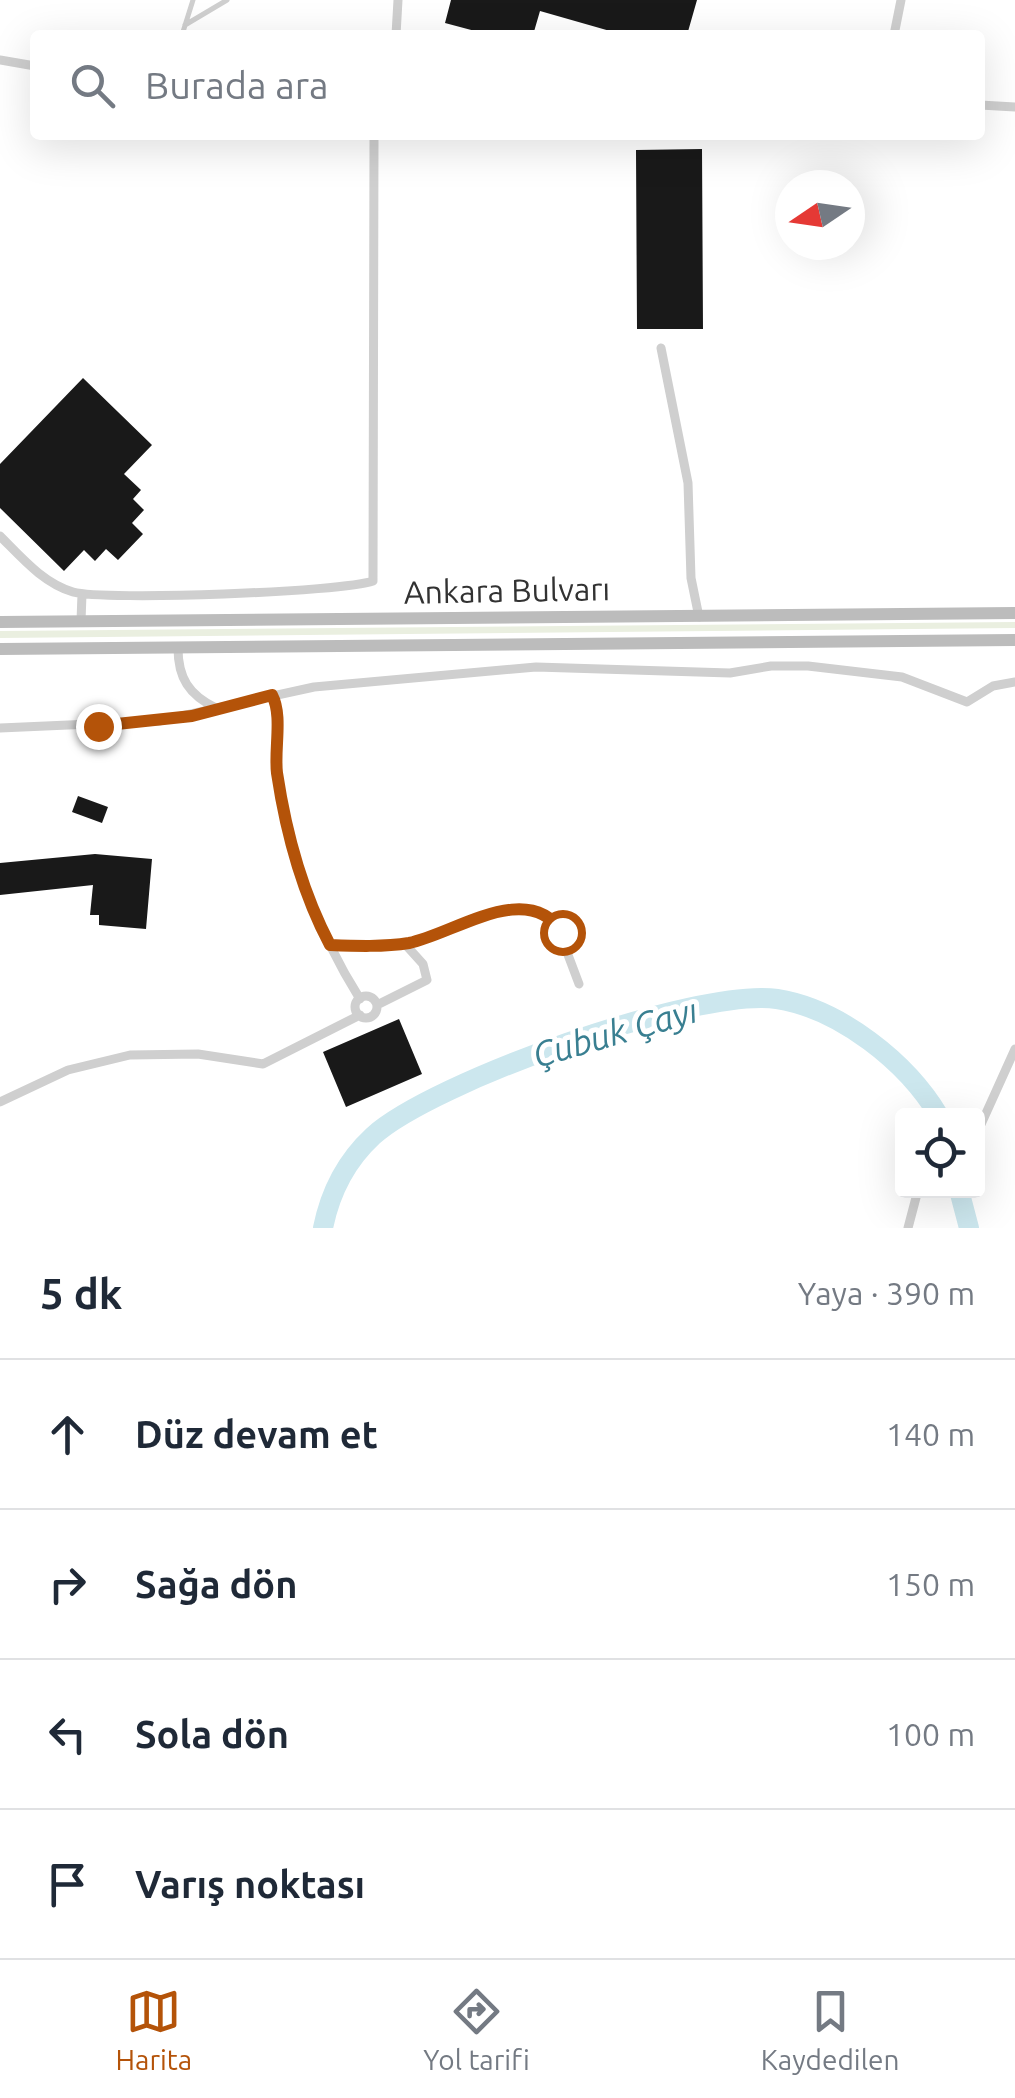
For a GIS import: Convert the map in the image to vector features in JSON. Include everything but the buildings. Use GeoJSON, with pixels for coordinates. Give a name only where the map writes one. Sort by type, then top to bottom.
{"type":"FeatureCollection","features":[{"type":"Feature","properties":{"kind":"main road","name":"Ankara Bulvarı"},"geometry":{"type":"LineString","coordinates":[[0,622],[1015,613]]}},
{"type":"Feature","properties":{"kind":"main road","name":"Ankara Bulvarı"},"geometry":{"type":"LineString","coordinates":[[0,649],[1015,640]]}},
{"type":"Feature","properties":{"kind":"street"},"geometry":{"type":"LineString","coordinates":[[396,30],[398,0]]}},
{"type":"Feature","properties":{"kind":"street"},"geometry":{"type":"LineString","coordinates":[[895,30],[901,0]]}},
{"type":"Feature","properties":{"kind":"street"},"geometry":{"type":"LineString","coordinates":[[0,60],[30,65]]}},
{"type":"Feature","properties":{"kind":"street"},"geometry":{"type":"LineString","coordinates":[[985,105],[1015,107]]}},
{"type":"Feature","properties":{"kind":"street"},"geometry":{"type":"LineString","coordinates":[[0,536],[45,579],[82,594],[199,594],[374,581],[374,140]]}},
{"type":"Feature","properties":{"kind":"street"},"geometry":{"type":"LineString","coordinates":[[660,348],[688,483],[691,578],[698,617]]}},
{"type":"Feature","properties":{"kind":"street"},"geometry":{"type":"LineString","coordinates":[[81,621],[82,594]]}},
{"type":"Feature","properties":{"kind":"street"},"geometry":{"type":"LineString","coordinates":[[178,648],[180,673],[188,689],[216,708]]}},
{"type":"Feature","properties":{"kind":"street"},"geometry":{"type":"LineString","coordinates":[[0,728],[98,726],[192,716],[272,695],[369,679],[536,667],[730,673],[771,666],[808,666],[902,677],[967,702],[993,686],[1015,682]]}},
{"type":"Feature","properties":{"kind":"street"},"geometry":{"type":"LineString","coordinates":[[272,695],[276,708],[277,770],[310,904],[360,998]]}},
{"type":"Feature","properties":{"kind":"street"},"geometry":{"type":"LineString","coordinates":[[330,945],[404,944],[499,913],[539,911],[562,932],[579,984]]}},
{"type":"Feature","properties":{"kind":"street"},"geometry":{"type":"LineString","coordinates":[[0,1102],[68,1070],[130,1055],[198,1054],[263,1064],[360,1015],[373,1016],[376,1005],[427,980],[423,964],[404,944]]}},
{"type":"Feature","properties":{"kind":"street"},"geometry":{"type":"LineString","coordinates":[[360,998],[369,997],[376,1005]]}},
{"type":"Feature","properties":{"kind":"street"},"geometry":{"type":"LineString","coordinates":[[360,998],[356,1007],[360,1015]]}},
{"type":"Feature","properties":{"kind":"street"},"geometry":{"type":"LineString","coordinates":[[985,1115],[1015,1049]]}},
{"type":"Feature","properties":{"kind":"street"},"geometry":{"type":"LineString","coordinates":[[908,1228],[916,1198]]}},
{"type":"Feature","properties":{"kind":"lane"},"geometry":{"type":"LineString","coordinates":[[184,30],[192,0]]}},
{"type":"Feature","properties":{"kind":"lane"},"geometry":{"type":"LineString","coordinates":[[185,25],[227,0]]}},
{"type":"Feature","properties":{"kind":"shaded area"},"geometry":{"type":"Polygon","coordinates":[[[1015,622],[1015,628],[0,638],[0,631],[1015,622]]]}},
{"type":"Feature","properties":{"kind":"waterway","name":"Çubuk Çayı"},"geometry":{"type":"LineString","coordinates":[[323,1228],[330,1202],[347,1167],[373,1136],[404,1114],[506,1066],[630,1023],[689,1008],[739,999],[777,999],[824,1014],[848,1026],[890,1058],[933,1108]]}},
{"type":"Feature","properties":{"kind":"waterway","name":"Çubuk Çayı"},"geometry":{"type":"LineString","coordinates":[[961,1198],[969,1228]]}},
{"type":"Feature","properties":{"kind":"route"},"geometry":{"type":"LineString","coordinates":[[98,726],[192,716],[272,695],[276,708],[277,770],[290,835],[310,904],[330,945],[404,944],[520,908],[550,917],[562,932]]}}]}
